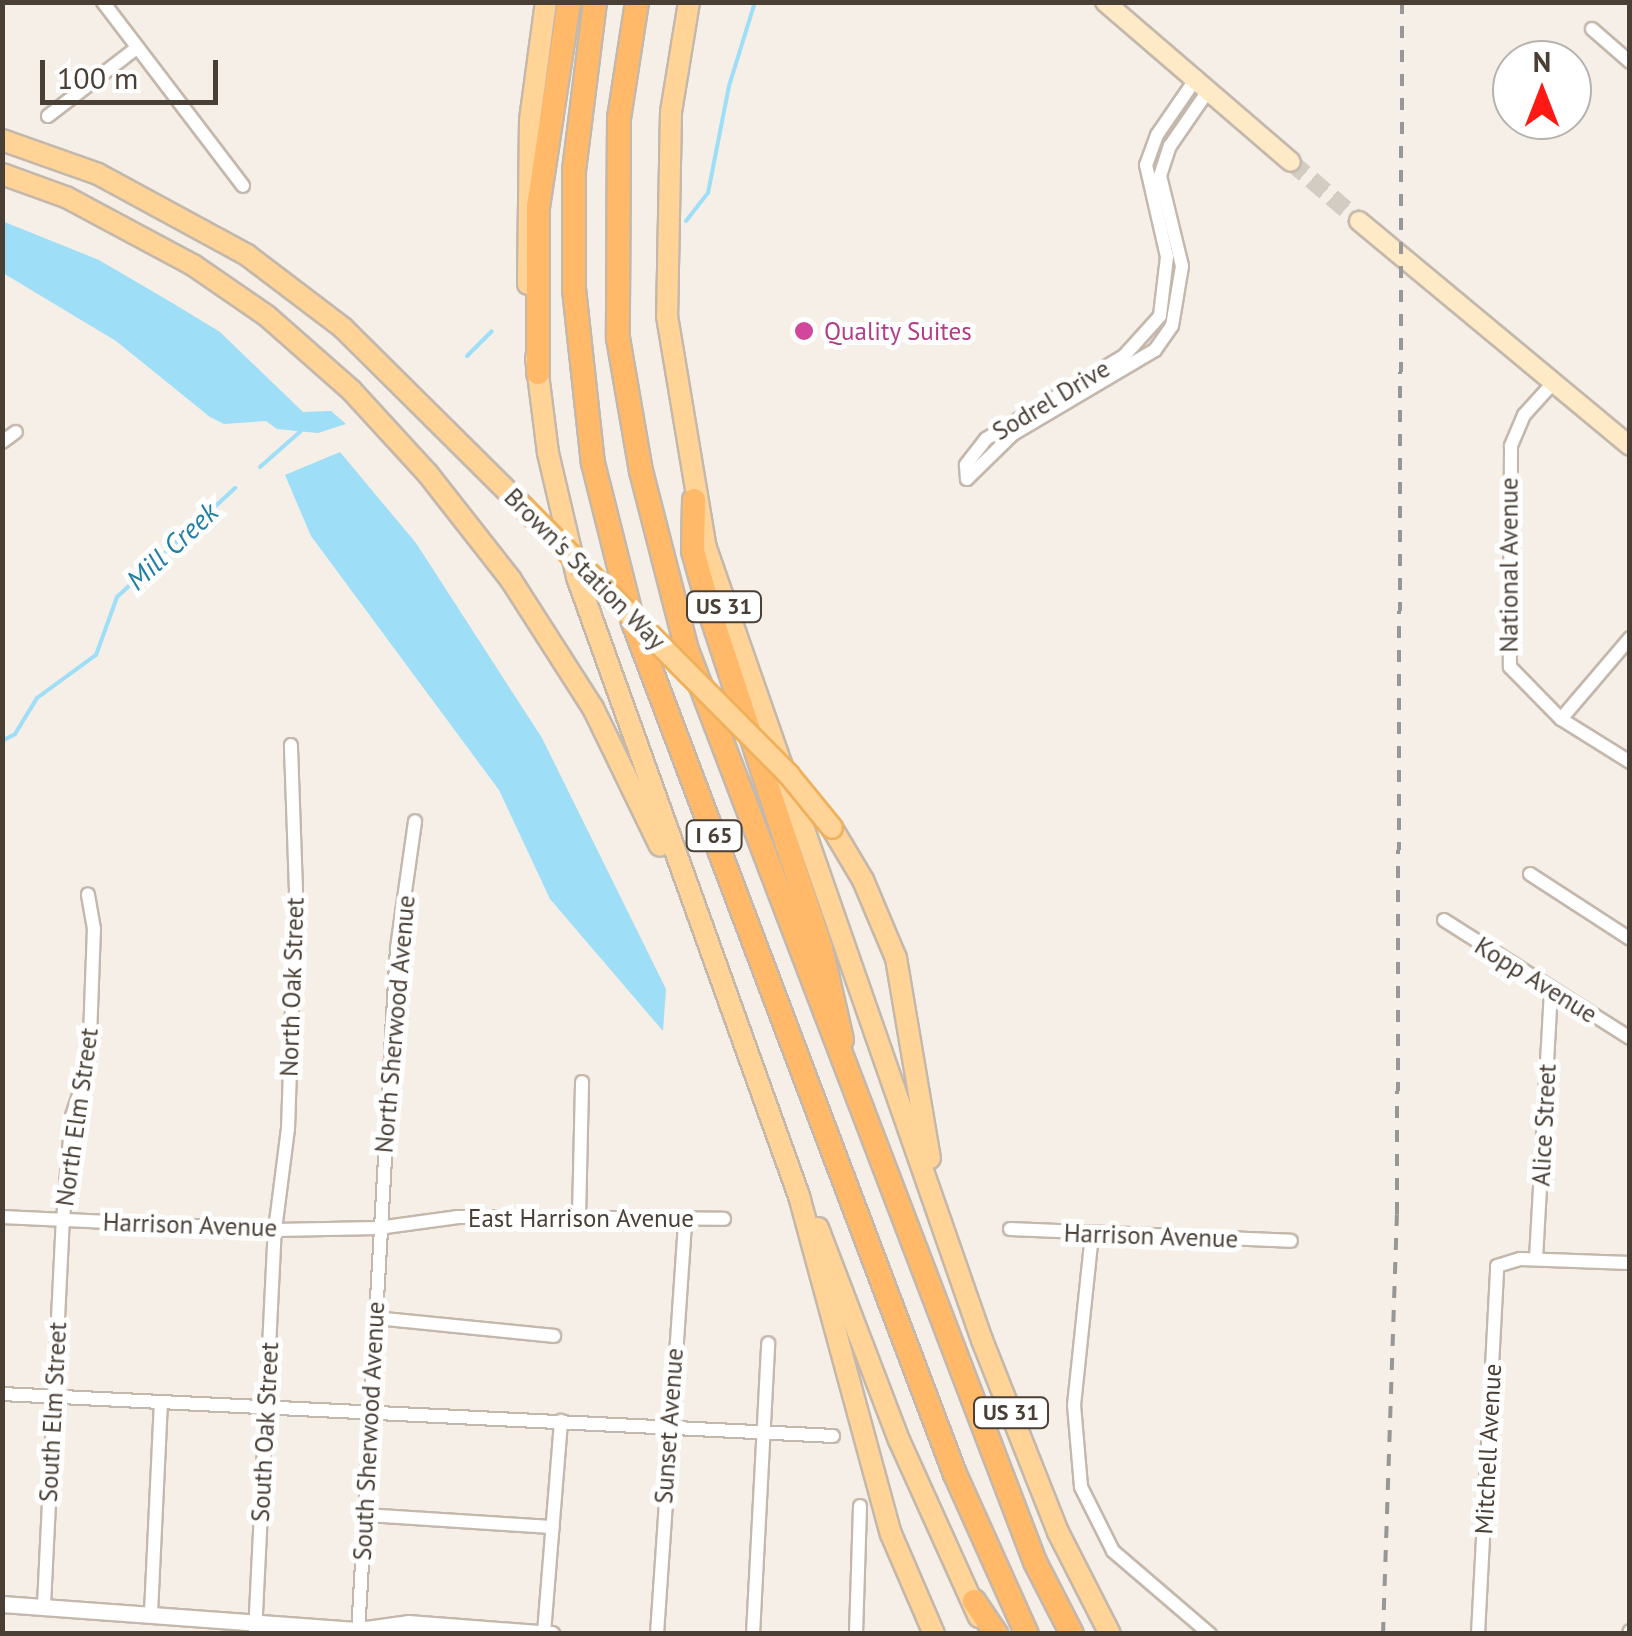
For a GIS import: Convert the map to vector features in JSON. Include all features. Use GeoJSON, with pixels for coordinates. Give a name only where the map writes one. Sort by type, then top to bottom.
{"type":"FeatureCollection","features":[{"type":"Feature","properties":{"kind":"highway"},"geometry":{"type":"LineString","coordinates":[[538,373],[538,207],[569,2]]}},
{"type":"Feature","properties":{"kind":"highway","name":"I 65"},"geometry":{"type":"LineString","coordinates":[[595,2],[574,170],[574,289],[594,463],[628,606],[955,1474],[1026,1633]]}},
{"type":"Feature","properties":{"kind":"highway","name":"I 65"},"geometry":{"type":"LineString","coordinates":[[637,2],[619,118],[615,272],[631,419],[687,650],[1035,1562],[1072,1634]]}},
{"type":"Feature","properties":{"kind":"highway"},"geometry":{"type":"LineString","coordinates":[[694,500],[698,567],[734,696],[840,1012],[844,1063]]}},
{"type":"Feature","properties":{"kind":"highway"},"geometry":{"type":"LineString","coordinates":[[974,1601],[989,1630]]}},
{"type":"Feature","properties":{"kind":"main road"},"geometry":{"type":"LineString","coordinates":[[546,2],[526,205],[548,454],[577,576],[689,901],[800,1196],[974,1601]]}},
{"type":"Feature","properties":{"kind":"main road","name":"US 31"},"geometry":{"type":"LineString","coordinates":[[690,2],[671,112],[666,224],[667,316],[694,500],[779,768],[1025,1453],[1110,1634]]}},
{"type":"Feature","properties":{"kind":"main road"},"geometry":{"type":"LineString","coordinates":[[1105,2],[1203,82],[1291,162]]}},
{"type":"Feature","properties":{"kind":"main road","name":"Brown's Station Way"},"geometry":{"type":"LineString","coordinates":[[2,140],[156,201],[282,279],[380,363],[789,775],[832,828],[868,889],[898,968],[930,1147],[930,1184]]}},
{"type":"Feature","properties":{"kind":"main road","name":"Brown's Station Way"},"geometry":{"type":"LineString","coordinates":[[2,174],[101,214],[193,264],[294,338],[390,431],[486,546],[546,633],[593,708],[689,901]]}},
{"type":"Feature","properties":{"kind":"main road"},"geometry":{"type":"LineString","coordinates":[[1359,221],[1630,446]]}},
{"type":"Feature","properties":{"kind":"main road"},"geometry":{"type":"LineString","coordinates":[[800,1196],[891,1534],[934,1634]]}},
{"type":"Feature","properties":{"kind":"street"},"geometry":{"type":"LineString","coordinates":[[103,2],[134,50],[243,186]]}},
{"type":"Feature","properties":{"kind":"street"},"geometry":{"type":"LineString","coordinates":[[1592,29],[1630,62]]}},
{"type":"Feature","properties":{"kind":"street"},"geometry":{"type":"LineString","coordinates":[[48,116],[134,50]]}},
{"type":"Feature","properties":{"kind":"street","name":"Sodrel Drive"},"geometry":{"type":"LineString","coordinates":[[1203,82],[1170,146],[1160,176],[1182,266],[1172,326],[1155,350],[1014,434],[967,479],[966,465],[986,440],[1124,356],[1160,316],[1168,258],[1146,165],[1157,135],[1203,82]]}},
{"type":"Feature","properties":{"kind":"street","name":"National Avenue"},"geometry":{"type":"LineString","coordinates":[[1554,384],[1524,415],[1511,446],[1507,651],[1516,676],[1561,718],[1630,762]]}},
{"type":"Feature","properties":{"kind":"street"},"geometry":{"type":"LineString","coordinates":[[2,442],[16,432]]}},
{"type":"Feature","properties":{"kind":"street"},"geometry":{"type":"LineString","coordinates":[[1561,718],[1630,638]]}},
{"type":"Feature","properties":{"kind":"street","name":"North Oak Street"},"geometry":{"type":"LineString","coordinates":[[276,1230],[288,1129],[296,911],[291,744]]}},
{"type":"Feature","properties":{"kind":"street","name":"North Sherwood Avenue"},"geometry":{"type":"LineString","coordinates":[[378,1228],[396,948],[416,821]]}},
{"type":"Feature","properties":{"kind":"street"},"geometry":{"type":"LineString","coordinates":[[1530,874],[1630,939]]}},
{"type":"Feature","properties":{"kind":"street","name":"North Elm Street"},"geometry":{"type":"LineString","coordinates":[[62,1220],[72,1116],[88,1064],[94,929],[88,895]]}},
{"type":"Feature","properties":{"kind":"street","name":"Kopp Avenue"},"geometry":{"type":"LineString","coordinates":[[1444,920],[1630,1038]]}},
{"type":"Feature","properties":{"kind":"street","name":"Alice Street"},"geometry":{"type":"LineString","coordinates":[[1536,1259],[1551,990]]}},
{"type":"Feature","properties":{"kind":"street"},"geometry":{"type":"LineString","coordinates":[[579,1217],[582,1082]]}},
{"type":"Feature","properties":{"kind":"street","name":"Harrison Avenue"},"geometry":{"type":"LineString","coordinates":[[2,1217],[276,1230],[378,1228]]}},
{"type":"Feature","properties":{"kind":"street","name":"East Harrison Avenue"},"geometry":{"type":"LineString","coordinates":[[378,1228],[458,1217],[724,1219]]}},
{"type":"Feature","properties":{"kind":"street","name":"Sunset Avenue"},"geometry":{"type":"LineString","coordinates":[[657,1634],[685,1219]]}},
{"type":"Feature","properties":{"kind":"street","name":"South Elm Street"},"geometry":{"type":"LineString","coordinates":[[44,1605],[62,1220]]}},
{"type":"Feature","properties":{"kind":"street","name":"South Sherwood Avenue"},"geometry":{"type":"LineString","coordinates":[[361,1632],[378,1228]]}},
{"type":"Feature","properties":{"kind":"street","name":"South Oak Street"},"geometry":{"type":"LineString","coordinates":[[256,1626],[276,1230]]}},
{"type":"Feature","properties":{"kind":"street","name":"Harrison Avenue"},"geometry":{"type":"LineString","coordinates":[[1010,1230],[1291,1242]]}},
{"type":"Feature","properties":{"kind":"street"},"geometry":{"type":"LineString","coordinates":[[1092,1234],[1074,1405],[1081,1487],[1113,1551],[1210,1634]]}},
{"type":"Feature","properties":{"kind":"street"},"geometry":{"type":"LineString","coordinates":[[1536,1259],[1630,1263]]}},
{"type":"Feature","properties":{"kind":"street","name":"Mitchell Avenue"},"geometry":{"type":"LineString","coordinates":[[1478,1634],[1498,1266],[1536,1259]]}},
{"type":"Feature","properties":{"kind":"street"},"geometry":{"type":"LineString","coordinates":[[375,1318],[554,1336]]}},
{"type":"Feature","properties":{"kind":"street"},"geometry":{"type":"LineString","coordinates":[[753,1634],[768,1343]]}},
{"type":"Feature","properties":{"kind":"street"},"geometry":{"type":"LineString","coordinates":[[2,1394],[833,1436]]}},
{"type":"Feature","properties":{"kind":"street"},"geometry":{"type":"LineString","coordinates":[[151,1613],[161,1403]]}},
{"type":"Feature","properties":{"kind":"street"},"geometry":{"type":"LineString","coordinates":[[544,1633],[561,1421]]}},
{"type":"Feature","properties":{"kind":"street"},"geometry":{"type":"LineString","coordinates":[[856,1634],[860,1506]]}},
{"type":"Feature","properties":{"kind":"street"},"geometry":{"type":"LineString","coordinates":[[366,1515],[554,1527]]}},
{"type":"Feature","properties":{"kind":"street"},"geometry":{"type":"LineString","coordinates":[[2,1604],[361,1632],[408,1623],[552,1634]]}},
{"type":"Feature","properties":{"kind":"water"},"geometry":{"type":"Polygon","coordinates":[[[2,221],[99,260],[174,304],[220,332],[303,412],[331,411],[346,424],[318,433],[277,429],[266,421],[224,424],[210,417],[116,341],[3,273],[2,221]]]}},
{"type":"Feature","properties":{"kind":"water"},"geometry":{"type":"Polygon","coordinates":[[[340,452],[416,543],[542,738],[666,989],[663,1031],[550,899],[499,790],[311,536],[285,475],[340,452]]]}},
{"type":"Feature","properties":{"kind":"waterway","name":"Mill Creek"},"geometry":{"type":"LineString","coordinates":[[686,221],[708,193],[729,86],[755,2]]}},
{"type":"Feature","properties":{"kind":"waterway","name":"Mill Creek"},"geometry":{"type":"LineString","coordinates":[[467,356],[492,331]]}},
{"type":"Feature","properties":{"kind":"waterway","name":"Mill Creek"},"geometry":{"type":"LineString","coordinates":[[260,467],[302,430]]}},
{"type":"Feature","properties":{"kind":"waterway","name":"Mill Creek"},"geometry":{"type":"LineString","coordinates":[[2,741],[15,734],[37,698],[96,655],[117,597],[235,488]]}},
{"type":"Feature","properties":{"kind":"tunnel"},"geometry":{"type":"LineString","coordinates":[[1291,162],[1359,221]]}},
{"type":"Feature","properties":{"kind":"railway"},"geometry":{"type":"LineString","coordinates":[[1383,1634],[1397,1214],[1402,2]]}},
{"type":"Feature","properties":{"kind":"place","name":"Quality Suites"},"geometry":{"type":"Point","coordinates":[804,331]}}]}
